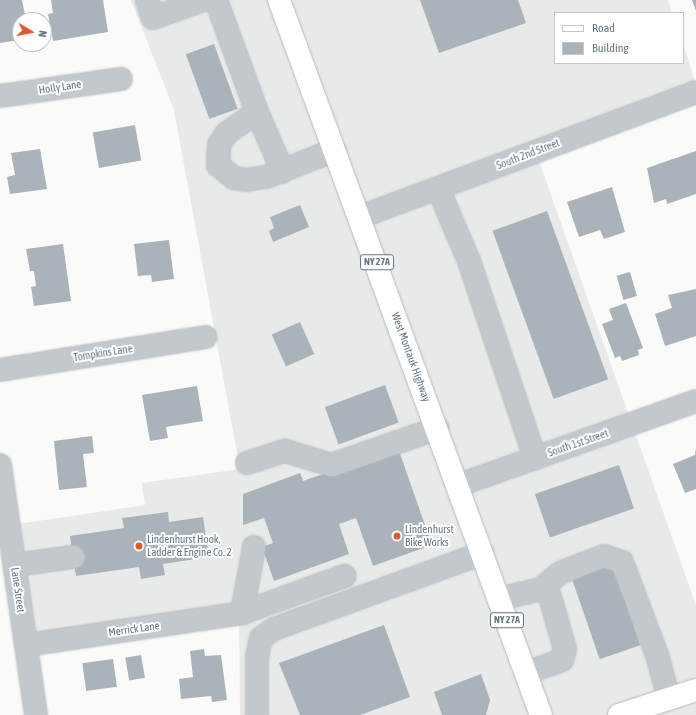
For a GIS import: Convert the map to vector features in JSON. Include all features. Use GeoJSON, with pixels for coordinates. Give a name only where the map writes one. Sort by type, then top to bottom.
{"type":"FeatureCollection","features":[{"type":"Feature","properties":{"kind":"main road","name":"West Montauk Highway"},"geometry":{"type":"LineString","coordinates":[[279,0],[459,485],[541,715]]}},
{"type":"Feature","properties":{"kind":"main road"},"geometry":{"type":"LineString","coordinates":[[619,715],[696,690]]}},
{"type":"Feature","properties":{"kind":"street"},"geometry":{"type":"LineString","coordinates":[[147,0],[153,18],[203,0]]}},
{"type":"Feature","properties":{"kind":"street"},"geometry":{"type":"LineString","coordinates":[[216,0],[257,112],[283,172]]}},
{"type":"Feature","properties":{"kind":"street","name":"Holly Lane"},"geometry":{"type":"LineString","coordinates":[[0,96],[121,79]]}},
{"type":"Feature","properties":{"kind":"street","name":"South 2nd Street"},"geometry":{"type":"LineString","coordinates":[[360,217],[696,92]]}},
{"type":"Feature","properties":{"kind":"street"},"geometry":{"type":"LineString","coordinates":[[257,112],[226,133],[219,144],[218,165],[234,178],[246,180],[283,172],[335,150]]}},
{"type":"Feature","properties":{"kind":"street"},"geometry":{"type":"LineString","coordinates":[[438,188],[469,261],[536,458]]}},
{"type":"Feature","properties":{"kind":"street","name":"Tompkins Lane"},"geometry":{"type":"LineString","coordinates":[[0,370],[205,337]]}},
{"type":"Feature","properties":{"kind":"street","name":"South 1st Street"},"geometry":{"type":"LineString","coordinates":[[459,485],[696,401]]}},
{"type":"Feature","properties":{"kind":"street"},"geometry":{"type":"LineString","coordinates":[[247,464],[284,451],[332,465],[438,428]]}},
{"type":"Feature","properties":{"kind":"street","name":"Lane Street"},"geometry":{"type":"LineString","coordinates":[[0,465],[36,715]]}},
{"type":"Feature","properties":{"kind":"street"},"geometry":{"type":"LineString","coordinates":[[242,613],[254,547]]}},
{"type":"Feature","properties":{"kind":"street"},"geometry":{"type":"LineString","coordinates":[[257,715],[257,657],[261,638],[274,629],[483,553]]}},
{"type":"Feature","properties":{"kind":"street"},"geometry":{"type":"LineString","coordinates":[[499,599],[541,589],[560,573],[604,556],[622,562],[658,658],[669,699]]}},
{"type":"Feature","properties":{"kind":"street"},"geometry":{"type":"LineString","coordinates":[[15,565],[74,557]]}},
{"type":"Feature","properties":{"kind":"street","name":"Merrick Lane"},"geometry":{"type":"LineString","coordinates":[[26,645],[242,613],[344,576]]}},
{"type":"Feature","properties":{"kind":"street"},"geometry":{"type":"LineString","coordinates":[[526,673],[562,660],[565,649],[550,597],[541,589]]}},
{"type":"Feature","properties":{"kind":"shaded area"},"geometry":{"type":"Polygon","coordinates":[[[131,0],[668,0],[672,12],[554,12],[554,64],[684,64],[684,45],[696,85],[533,144],[696,605],[696,715],[240,715],[239,618],[30,649],[11,525],[145,505],[142,483],[240,469],[174,110],[131,0]]]}},
{"type":"Feature","properties":{"kind":"building"},"geometry":{"type":"Polygon","coordinates":[[[0,0],[22,0],[24,12],[12,12],[12,41],[0,43],[0,0]]]}},
{"type":"Feature","properties":{"kind":"building"},"geometry":{"type":"Polygon","coordinates":[[[51,0],[103,0],[108,32],[53,41],[53,13],[51,0]]]}},
{"type":"Feature","properties":{"kind":"building"},"geometry":{"type":"Polygon","coordinates":[[[420,0],[518,0],[526,23],[439,53],[420,0]]]}},
{"type":"Feature","properties":{"kind":"building"},"geometry":{"type":"Polygon","coordinates":[[[692,0],[696,0],[696,11],[692,0]]]}},
{"type":"Feature","properties":{"kind":"building"},"geometry":{"type":"Polygon","coordinates":[[[214,44],[238,109],[209,119],[186,54],[214,44]]]}},
{"type":"Feature","properties":{"kind":"building"},"geometry":{"type":"Polygon","coordinates":[[[135,125],[141,160],[99,168],[93,132],[135,125]]]}},
{"type":"Feature","properties":{"kind":"building"},"geometry":{"type":"Polygon","coordinates":[[[40,149],[47,189],[10,194],[7,177],[15,175],[11,153],[40,149]]]}},
{"type":"Feature","properties":{"kind":"building"},"geometry":{"type":"Polygon","coordinates":[[[696,151],[696,194],[667,204],[666,199],[654,203],[647,168],[696,151]]]}},
{"type":"Feature","properties":{"kind":"building"},"geometry":{"type":"Polygon","coordinates":[[[612,187],[625,232],[604,239],[600,230],[579,237],[567,202],[612,187]]]}},
{"type":"Feature","properties":{"kind":"building"},"geometry":{"type":"Polygon","coordinates":[[[300,205],[309,227],[273,242],[269,231],[274,228],[270,217],[300,205]]]}},
{"type":"Feature","properties":{"kind":"building"},"geometry":{"type":"Polygon","coordinates":[[[547,211],[608,379],[554,399],[492,231],[547,211]]]}},
{"type":"Feature","properties":{"kind":"building"},"geometry":{"type":"Polygon","coordinates":[[[169,240],[174,279],[152,282],[151,275],[138,276],[134,244],[169,240]]]}},
{"type":"Feature","properties":{"kind":"building"},"geometry":{"type":"Polygon","coordinates":[[[63,244],[71,301],[34,306],[31,287],[36,286],[34,271],[30,271],[26,249],[63,244]]]}},
{"type":"Feature","properties":{"kind":"building"},"geometry":{"type":"Polygon","coordinates":[[[630,272],[637,296],[623,300],[617,276],[630,272]]]}},
{"type":"Feature","properties":{"kind":"building"},"geometry":{"type":"Polygon","coordinates":[[[696,289],[696,336],[665,346],[655,314],[672,308],[668,295],[696,289]]]}},
{"type":"Feature","properties":{"kind":"building"},"geometry":{"type":"Polygon","coordinates":[[[626,303],[643,348],[638,350],[639,355],[622,361],[620,356],[615,358],[602,324],[613,320],[609,309],[626,303]]]}},
{"type":"Feature","properties":{"kind":"building"},"geometry":{"type":"Polygon","coordinates":[[[300,322],[314,354],[286,367],[272,335],[300,322]]]}},
{"type":"Feature","properties":{"kind":"building"},"geometry":{"type":"Polygon","coordinates":[[[385,385],[399,423],[339,444],[325,407],[385,385]]]}},
{"type":"Feature","properties":{"kind":"building"},"geometry":{"type":"Polygon","coordinates":[[[197,386],[203,421],[166,427],[168,438],[150,441],[142,395],[197,386]]]}},
{"type":"Feature","properties":{"kind":"building"},"geometry":{"type":"Polygon","coordinates":[[[92,436],[94,453],[83,454],[87,487],[59,490],[54,441],[92,436]]]}},
{"type":"Feature","properties":{"kind":"building"},"geometry":{"type":"Polygon","coordinates":[[[398,448],[432,545],[373,566],[356,518],[339,524],[349,554],[274,581],[262,547],[273,543],[264,518],[243,525],[243,494],[300,473],[303,481],[398,448]]]}},
{"type":"Feature","properties":{"kind":"building"},"geometry":{"type":"Polygon","coordinates":[[[696,448],[696,489],[685,493],[673,464],[695,455],[696,448]]]}},
{"type":"Feature","properties":{"kind":"building"},"geometry":{"type":"Polygon","coordinates":[[[619,465],[634,508],[550,537],[535,494],[619,465]]]}},
{"type":"Feature","properties":{"kind":"building","name":"Lindenhurst Hook, Ladder & Engine Co. 2"},"geometry":{"type":"Polygon","coordinates":[[[168,512],[169,522],[203,517],[209,557],[163,564],[165,575],[141,579],[139,567],[76,576],[70,536],[124,528],[122,518],[168,512]]]}},
{"type":"Feature","properties":{"kind":"building"},"geometry":{"type":"Polygon","coordinates":[[[612,563],[640,645],[600,659],[571,577],[612,563]]]}},
{"type":"Feature","properties":{"kind":"building"},"geometry":{"type":"Polygon","coordinates":[[[384,625],[410,697],[360,715],[300,715],[279,663],[384,625]]]}},
{"type":"Feature","properties":{"kind":"building"},"geometry":{"type":"Polygon","coordinates":[[[204,649],[205,656],[221,655],[227,700],[212,702],[211,696],[181,699],[179,679],[193,677],[190,651],[204,649]]]}},
{"type":"Feature","properties":{"kind":"building"},"geometry":{"type":"Polygon","coordinates":[[[141,655],[145,678],[129,680],[125,658],[141,655]]]}},
{"type":"Feature","properties":{"kind":"building"},"geometry":{"type":"Polygon","coordinates":[[[113,659],[117,687],[86,691],[82,663],[113,659]]]}},
{"type":"Feature","properties":{"kind":"building"},"geometry":{"type":"Polygon","coordinates":[[[481,674],[490,700],[486,715],[442,715],[434,692],[481,674]]]}},
{"type":"Feature","properties":{"kind":"place","name":"Lindenhurst Bike Works"},"geometry":{"type":"Point","coordinates":[397,536]}},
{"type":"Feature","properties":{"kind":"place","name":"Lindenhurst Hook, Ladder & Engine Co. 2"},"geometry":{"type":"Point","coordinates":[139,546]}}]}
